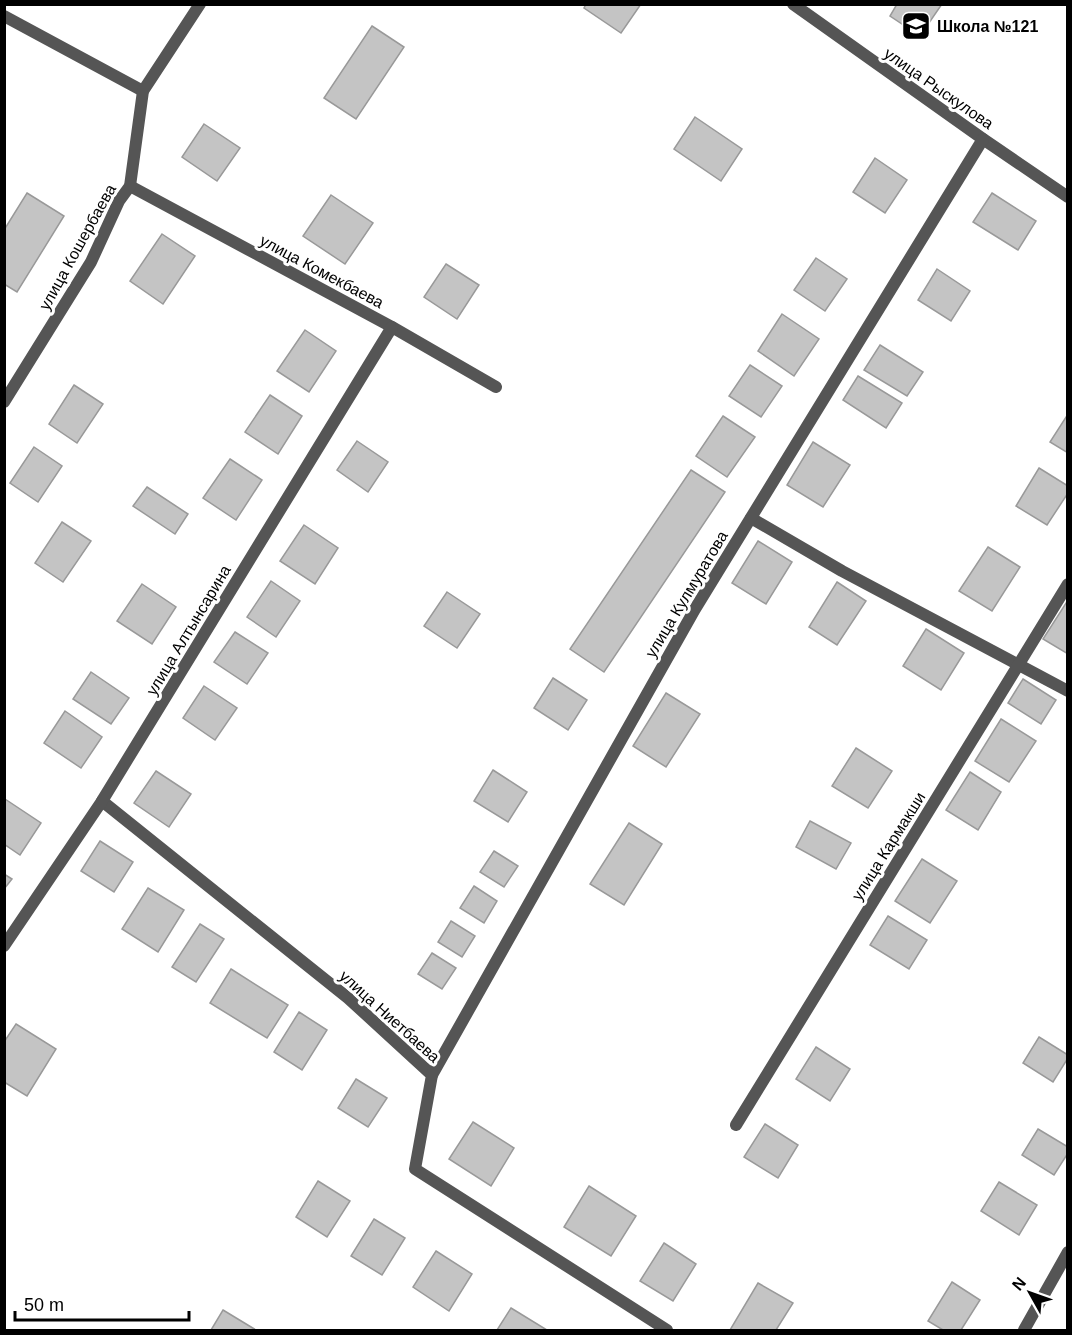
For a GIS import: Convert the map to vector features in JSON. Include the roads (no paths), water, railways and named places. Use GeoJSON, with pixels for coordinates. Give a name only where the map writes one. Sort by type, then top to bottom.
{"type":"FeatureCollection","features":[{"type":"Feature","properties":{"kind":"street","name":"улица Кошербаева"},"geometry":{"type":"LineString","coordinates":[[4,402],[91,262],[119,201],[130,186],[144,91],[200,4]]}},
{"type":"Feature","properties":{"kind":"street","name":"улица Рыскулова"},"geometry":{"type":"LineString","coordinates":[[793,4],[1068,197]]}},
{"type":"Feature","properties":{"kind":"street"},"geometry":{"type":"LineString","coordinates":[[4,16],[144,91]]}},
{"type":"Feature","properties":{"kind":"street","name":"улица Кулмуратова"},"geometry":{"type":"LineString","coordinates":[[432,1075],[695,609],[983,139]]}},
{"type":"Feature","properties":{"kind":"street","name":"улица Комекбаева"},"geometry":{"type":"LineString","coordinates":[[130,186],[392,327],[496,387]]}},
{"type":"Feature","properties":{"kind":"street","name":"улица Алтынсарина"},"geometry":{"type":"LineString","coordinates":[[4,946],[102,801],[392,327]]}},
{"type":"Feature","properties":{"kind":"street"},"geometry":{"type":"LineString","coordinates":[[751,518],[842,571],[1068,691]]}},
{"type":"Feature","properties":{"kind":"street","name":"улица Кармакши"},"geometry":{"type":"LineString","coordinates":[[736,1125],[1068,584]]}},
{"type":"Feature","properties":{"kind":"street","name":"улица Ниетбаева"},"geometry":{"type":"LineString","coordinates":[[102,801],[348,998],[432,1075],[415,1169],[667,1330]]}},
{"type":"Feature","properties":{"kind":"street"},"geometry":{"type":"LineString","coordinates":[[1024,1330],[1068,1252]]}},
{"type":"Feature","properties":{"kind":"place","name":"Школа №121"},"geometry":{"type":"Point","coordinates":[916,26]}}]}
